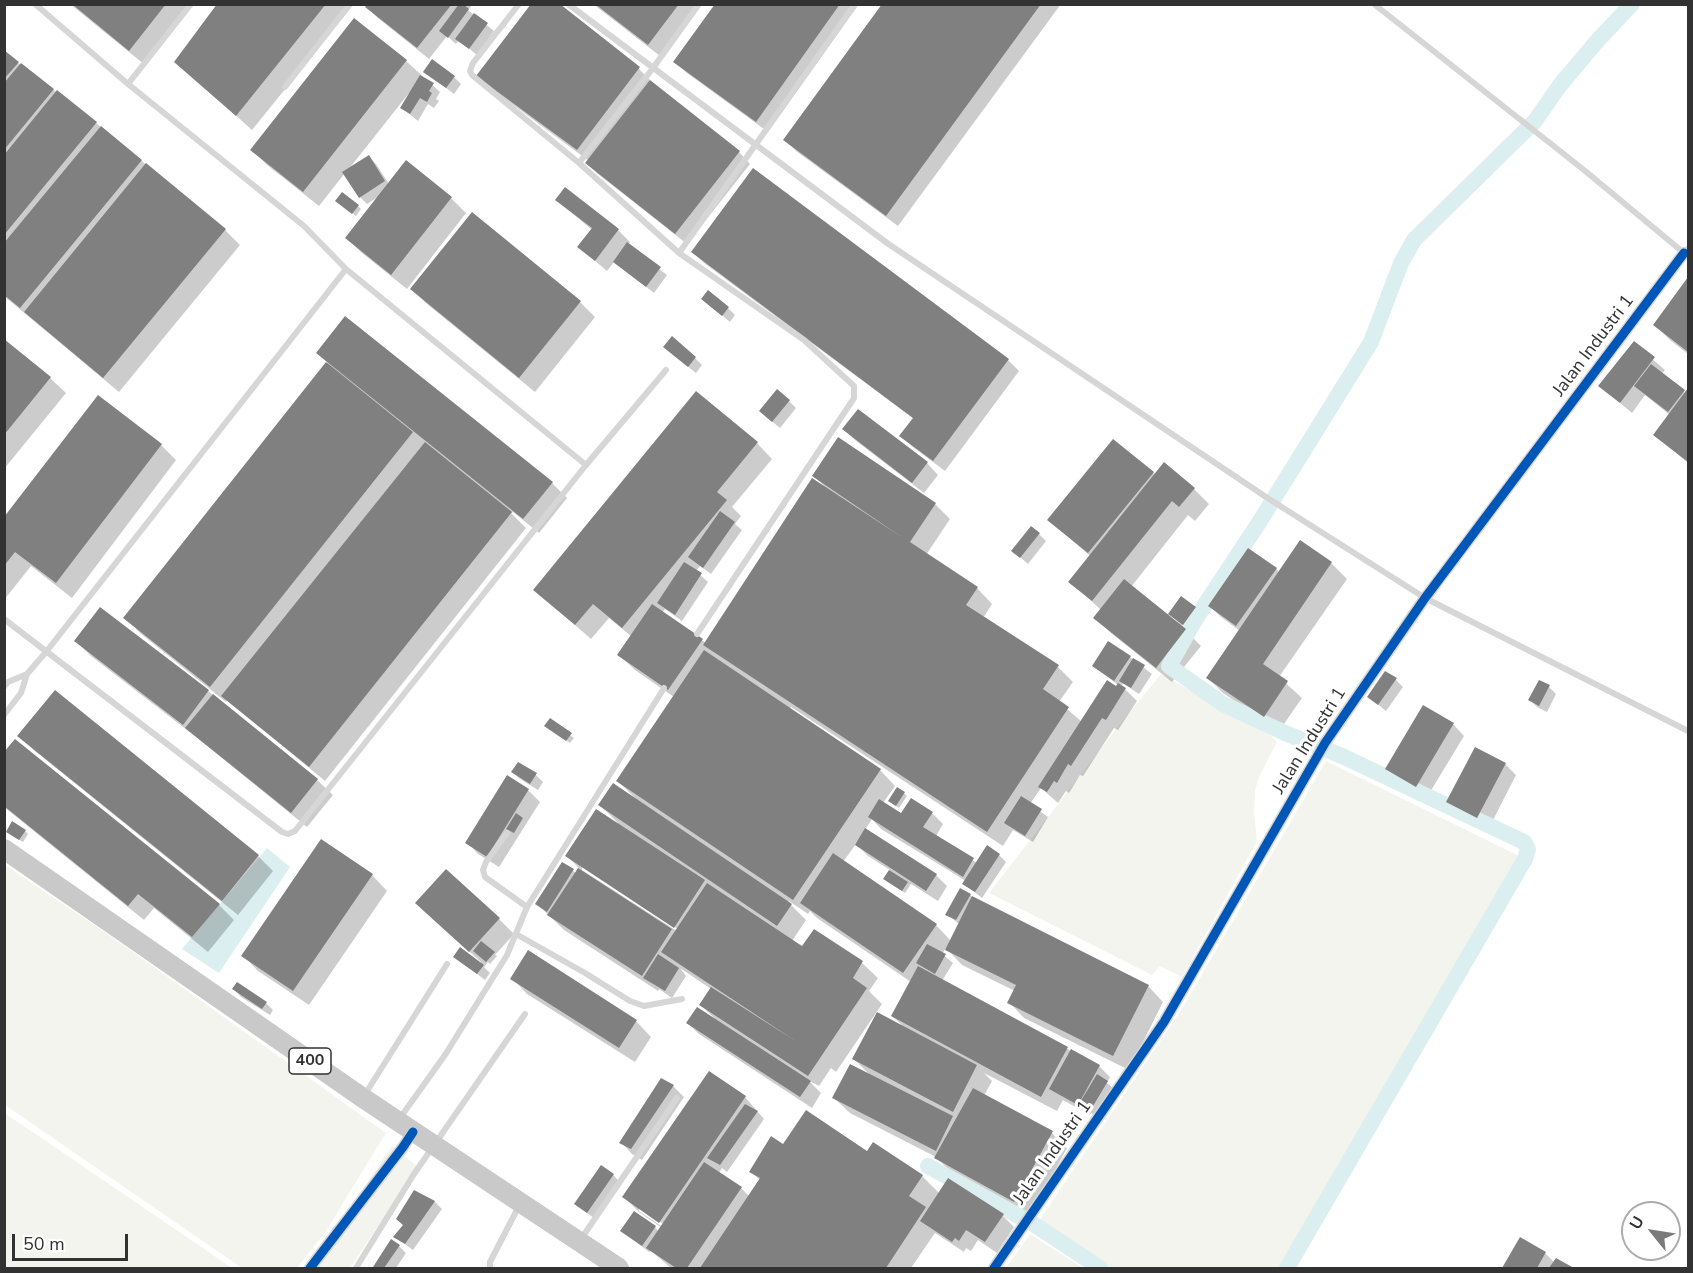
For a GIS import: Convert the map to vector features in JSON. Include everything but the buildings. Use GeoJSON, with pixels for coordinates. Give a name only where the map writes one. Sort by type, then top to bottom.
{"type":"FeatureCollection","features":[{"type":"Feature","properties":{"kind":"main road","name":"400"},"geometry":{"type":"LineString","coordinates":[[4,849],[363,1098],[619,1269]]}},
{"type":"Feature","properties":{"kind":"street","name":"Jalan Industri 1"},"geometry":{"type":"LineString","coordinates":[[994,1269],[1164,1022],[1322,747],[1425,598],[1686,251]]}},
{"type":"Feature","properties":{"kind":"street"},"geometry":{"type":"LineString","coordinates":[[309,1269],[403,1148],[406,1126]]}},
{"type":"Feature","properties":{"kind":"lane"},"geometry":{"type":"LineString","coordinates":[[35,4],[128,84],[304,226],[346,268],[586,465]]}},
{"type":"Feature","properties":{"kind":"lane"},"geometry":{"type":"LineString","coordinates":[[128,84],[191,4]]}},
{"type":"Feature","properties":{"kind":"lane"},"geometry":{"type":"LineString","coordinates":[[285,87],[350,4]]}},
{"type":"Feature","properties":{"kind":"lane"},"geometry":{"type":"LineString","coordinates":[[519,4],[472,63],[470,71],[481,85],[579,163],[679,253],[804,340],[854,386],[854,398],[697,634]]}},
{"type":"Feature","properties":{"kind":"lane"},"geometry":{"type":"LineString","coordinates":[[568,4],[887,243],[1275,503],[1425,598],[1689,731]]}},
{"type":"Feature","properties":{"kind":"lane"},"geometry":{"type":"LineString","coordinates":[[579,163],[653,68],[699,4]]}},
{"type":"Feature","properties":{"kind":"lane"},"geometry":{"type":"LineString","coordinates":[[679,253],[855,4]]}},
{"type":"Feature","properties":{"kind":"lane"},"geometry":{"type":"LineString","coordinates":[[1374,4],[1686,251]]}},
{"type":"Feature","properties":{"kind":"lane"},"geometry":{"type":"LineString","coordinates":[[4,715],[21,693],[27,674],[346,268]]}},
{"type":"Feature","properties":{"kind":"lane"},"geometry":{"type":"LineString","coordinates":[[4,619],[282,832],[288,834],[295,831],[586,465],[666,370]]}},
{"type":"Feature","properties":{"kind":"lane"},"geometry":{"type":"LineString","coordinates":[[4,687],[8,682],[27,674]]}},
{"type":"Feature","properties":{"kind":"lane"},"geometry":{"type":"LineString","coordinates":[[406,1126],[445,1055],[507,955],[527,907],[664,688]]}},
{"type":"Feature","properties":{"kind":"lane"},"geometry":{"type":"LineString","coordinates":[[507,833],[486,862],[483,870],[485,877],[527,907]]}},
{"type":"Feature","properties":{"kind":"lane"},"geometry":{"type":"LineString","coordinates":[[516,934],[585,972],[630,1001],[644,1006],[682,999]]}},
{"type":"Feature","properties":{"kind":"lane"},"geometry":{"type":"LineString","coordinates":[[363,1098],[447,964]]}},
{"type":"Feature","properties":{"kind":"lane"},"geometry":{"type":"LineString","coordinates":[[356,1269],[434,1146],[525,1014]]}},
{"type":"Feature","properties":{"kind":"lane"},"geometry":{"type":"LineString","coordinates":[[579,1242],[677,1098]]}},
{"type":"Feature","properties":{"kind":"lane"},"geometry":{"type":"LineString","coordinates":[[490,1269],[490,1262],[521,1203]]}},
{"type":"Feature","properties":{"kind":"shaded area"},"geometry":{"type":"Polygon","coordinates":[[[1161,674],[1270,735],[1277,742],[1259,777],[1255,791],[1254,812],[1257,841],[1182,977],[1160,966],[1152,975],[989,893],[1161,674]]]}},
{"type":"Feature","properties":{"kind":"shaded area"},"geometry":{"type":"Polygon","coordinates":[[[1326,761],[1519,856],[1378,1097],[1282,1268],[1110,1268],[1039,1221],[1182,1009],[1326,761]]]}},
{"type":"Feature","properties":{"kind":"shaded area"},"geometry":{"type":"Polygon","coordinates":[[[267,848],[290,867],[219,973],[182,949],[267,848]]]}},
{"type":"Feature","properties":{"kind":"shaded area"},"geometry":{"type":"Polygon","coordinates":[[[5,865],[109,935],[386,1133],[326,1231],[297,1268],[242,1268],[5,1105],[5,865]]]}},
{"type":"Feature","properties":{"kind":"shaded area"},"geometry":{"type":"Polygon","coordinates":[[[4,1113],[49,1143],[232,1268],[5,1268],[4,1113]]]}},
{"type":"Feature","properties":{"kind":"shaded area"},"geometry":{"type":"Polygon","coordinates":[[[392,1146],[418,1167],[350,1268],[310,1268],[392,1146]]]}},
{"type":"Feature","properties":{"kind":"shaded area"},"geometry":{"type":"Polygon","coordinates":[[[1030,1234],[1083,1268],[1006,1268],[1030,1234]]]}},
{"type":"Feature","properties":{"kind":"waterway"},"geometry":{"type":"LineString","coordinates":[[1287,1268],[1525,859],[1528,849],[1524,842],[1342,756],[1223,704],[1169,666],[1195,620],[1260,521],[1371,342],[1401,263],[1414,240],[1535,121],[1560,85],[1632,4]]}},
{"type":"Feature","properties":{"kind":"waterway"},"geometry":{"type":"LineString","coordinates":[[928,1166],[1035,1225],[1100,1268]]}},
{"type":"Feature","properties":{"kind":"cycle path"},"geometry":{"type":"LineString","coordinates":[[994,1268],[1164,1022],[1325,743],[1425,598],[1684,253]]}},
{"type":"Feature","properties":{"kind":"cycle path"},"geometry":{"type":"LineString","coordinates":[[310,1268],[413,1132]]}}]}
